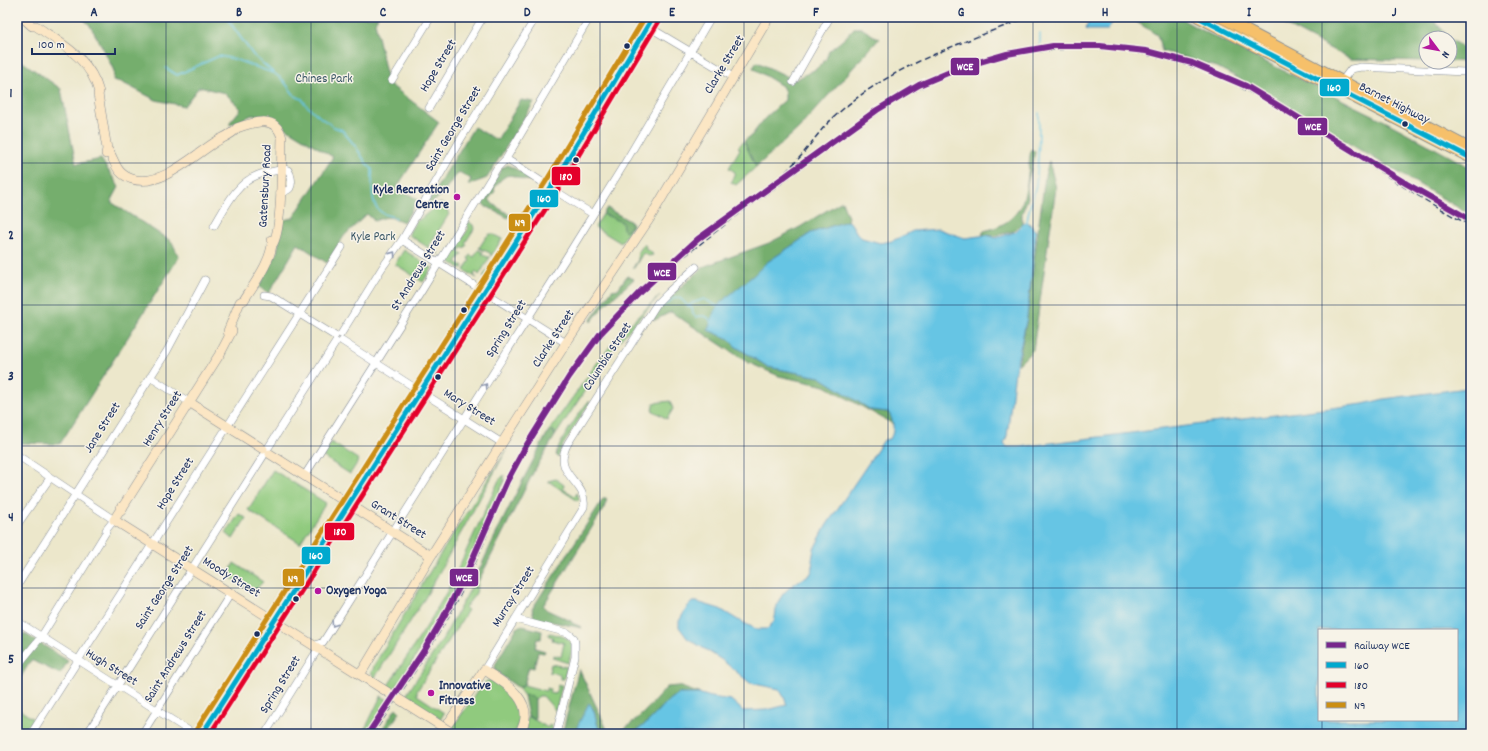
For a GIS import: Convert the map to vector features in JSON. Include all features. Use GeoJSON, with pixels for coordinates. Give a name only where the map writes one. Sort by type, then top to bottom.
{"type":"FeatureCollection","features":[{"type":"Feature","properties":{"kind":"main road","name":"Barnet Highway"},"geometry":{"type":"LineString","coordinates":[[1198,17],[1471,158]]}},
{"type":"Feature","properties":{"kind":"main road"},"geometry":{"type":"LineString","coordinates":[[1222,17],[1343,78],[1471,148]]}},
{"type":"Feature","properties":{"kind":"main road","name":"Barnet Highway"},"geometry":{"type":"LineString","coordinates":[[1234,17],[1343,78],[1471,141]]}},
{"type":"Feature","properties":{"kind":"main road"},"geometry":{"type":"LineString","coordinates":[[202,734],[275,622],[551,187],[650,22]]}},
{"type":"Feature","properties":{"kind":"street","name":"Gatensbury Road"},"geometry":{"type":"LineString","coordinates":[[22,17],[32,26],[36,26],[78,56],[89,70],[94,81],[93,84],[96,93],[98,94],[107,149],[106,157],[111,169],[129,183],[140,186],[156,184],[166,179],[169,174],[214,142],[234,131],[238,132],[259,127],[267,128],[272,132],[277,145],[280,193],[278,224],[275,241],[262,271],[244,300],[240,302],[232,319],[228,331],[229,335],[224,347]]}},
{"type":"Feature","properties":{"kind":"street","name":"Gatensbury Road"},"geometry":{"type":"LineString","coordinates":[[28,17],[36,26]]}},
{"type":"Feature","properties":{"kind":"street"},"geometry":{"type":"LineString","coordinates":[[392,80],[431,17]]}},
{"type":"Feature","properties":{"kind":"street","name":"Hope Street"},"geometry":{"type":"LineString","coordinates":[[428,108],[483,17]]}},
{"type":"Feature","properties":{"kind":"street","name":"Saint George Street"},"geometry":{"type":"LineString","coordinates":[[87,734],[382,268],[402,240],[459,142],[536,17]]}},
{"type":"Feature","properties":{"kind":"street","name":"St Andrews Street"},"geometry":{"type":"LineString","coordinates":[[305,475],[497,168],[506,159],[590,17]]}},
{"type":"Feature","properties":{"kind":"street"},"geometry":{"type":"LineString","coordinates":[[632,17],[650,22],[690,52],[733,77]]}},
{"type":"Feature","properties":{"kind":"street","name":"Spring Street"},"geometry":{"type":"LineString","coordinates":[[265,734],[316,648],[322,642],[346,606],[528,319],[711,17]]}},
{"type":"Feature","properties":{"kind":"street","name":"Clarke Street"},"geometry":{"type":"LineString","coordinates":[[360,675],[431,556],[502,443],[566,343],[647,223],[769,17]]}},
{"type":"Feature","properties":{"kind":"street"},"geometry":{"type":"LineString","coordinates":[[793,82],[830,17]]}},
{"type":"Feature","properties":{"kind":"street"},"geometry":{"type":"LineString","coordinates":[[1466,17],[1471,21]]}},
{"type":"Feature","properties":{"kind":"street"},"geometry":{"type":"LineString","coordinates":[[1343,78],[1351,69],[1361,67],[1471,73]]}},
{"type":"Feature","properties":{"kind":"street"},"geometry":{"type":"LineString","coordinates":[[506,159],[551,187],[559,194],[593,214]]}},
{"type":"Feature","properties":{"kind":"street","name":"Gatensbury Road"},"geometry":{"type":"LineString","coordinates":[[272,245],[278,171]]}},
{"type":"Feature","properties":{"kind":"street"},"geometry":{"type":"LineString","coordinates":[[214,226],[241,186],[252,177],[278,171]]}},
{"type":"Feature","properties":{"kind":"street"},"geometry":{"type":"LineString","coordinates":[[402,240],[566,343]]}},
{"type":"Feature","properties":{"kind":"street","name":"Hope Street"},"geometry":{"type":"LineString","coordinates":[[30,734],[342,247]]}},
{"type":"Feature","properties":{"kind":"street","name":"Columbia Street"},"geometry":{"type":"LineString","coordinates":[[566,472],[563,462],[564,450],[595,400],[658,302],[667,292],[696,267]]}},
{"type":"Feature","properties":{"kind":"street","name":"Jane Street"},"geometry":{"type":"LineString","coordinates":[[17,586],[167,351],[205,280]]}},
{"type":"Feature","properties":{"kind":"street","name":"Mary Street"},"geometry":{"type":"LineString","coordinates":[[264,295],[271,296],[502,443]]}},
{"type":"Feature","properties":{"kind":"street","name":"Henry Street"},"geometry":{"type":"LineString","coordinates":[[19,664],[41,636],[224,347]]}},
{"type":"Feature","properties":{"kind":"street","name":"Grant Street"},"geometry":{"type":"LineString","coordinates":[[150,377],[226,427],[305,475],[349,505],[431,556]]}},
{"type":"Feature","properties":{"kind":"street","name":"Moody Street"},"geometry":{"type":"LineString","coordinates":[[17,455],[75,495],[454,734]]}},
{"type":"Feature","properties":{"kind":"street","name":"Murray Street"},"geometry":{"type":"LineString","coordinates":[[441,734],[484,670],[584,507],[584,496],[566,472]]}},
{"type":"Feature","properties":{"kind":"street"},"geometry":{"type":"LineString","coordinates":[[17,525],[50,478]]}},
{"type":"Feature","properties":{"kind":"street","name":"Saint Andrews Street"},"geometry":{"type":"LineString","coordinates":[[142,734],[231,593]]}},
{"type":"Feature","properties":{"kind":"street"},"geometry":{"type":"LineString","coordinates":[[515,619],[568,633],[574,638],[575,657],[556,734]]}},
{"type":"Feature","properties":{"kind":"street","name":"Hugh Street"},"geometry":{"type":"LineString","coordinates":[[17,621],[194,734]]}},
{"type":"Feature","properties":{"kind":"street"},"geometry":{"type":"LineString","coordinates":[[484,670],[508,685],[519,696],[523,704],[524,718],[519,734]]}},
{"type":"Feature","properties":{"kind":"green space","name":"Chines Park"},"geometry":{"type":"Polygon","coordinates":[[[81,17],[378,17],[375,22],[388,83],[439,122],[397,187],[418,200],[404,222],[390,217],[375,221],[367,214],[344,236],[327,263],[298,244],[269,293],[259,287],[277,252],[283,220],[293,218],[333,157],[268,117],[252,115],[230,125],[230,122],[241,109],[225,93],[199,87],[184,106],[156,100],[121,82],[113,80],[114,71],[103,48],[89,24],[81,17]]]}},
{"type":"Feature","properties":{"kind":"green space"},"geometry":{"type":"Polygon","coordinates":[[[1129,17],[1178,17],[1199,29],[1381,119],[1471,168],[1471,215],[1251,85],[1217,67],[1162,51],[1157,35],[1129,17]]]}},
{"type":"Feature","properties":{"kind":"green space"},"geometry":{"type":"Polygon","coordinates":[[[1270,17],[1430,17],[1442,30],[1418,30],[1418,61],[1350,59],[1270,17]]]}},
{"type":"Feature","properties":{"kind":"green space"},"geometry":{"type":"Polygon","coordinates":[[[854,28],[861,28],[879,39],[798,129],[756,167],[744,141],[752,135],[764,119],[785,100],[785,92],[782,86],[753,68],[757,62],[795,80],[816,69],[826,59],[829,51],[845,38],[854,28]]]}},
{"type":"Feature","properties":{"kind":"green space"},"geometry":{"type":"Polygon","coordinates":[[[1458,44],[1471,53],[1471,62],[1458,61],[1458,44]]]}},
{"type":"Feature","properties":{"kind":"green space"},"geometry":{"type":"Polygon","coordinates":[[[17,58],[61,89],[76,164],[101,159],[119,187],[111,202],[172,242],[179,257],[60,444],[17,443],[17,58]]]}},
{"type":"Feature","properties":{"kind":"green space"},"geometry":{"type":"Polygon","coordinates":[[[521,100],[534,102],[487,178],[468,185],[471,179],[459,172],[439,197],[423,210],[474,127],[497,140],[521,100]]]}},
{"type":"Feature","properties":{"kind":"green space"},"geometry":{"type":"Polygon","coordinates":[[[744,141],[756,167],[736,185],[731,182],[735,172],[729,168],[740,149],[738,147],[744,141]]]}},
{"type":"Feature","properties":{"kind":"green space"},"geometry":{"type":"Polygon","coordinates":[[[1031,149],[1035,152],[1027,185],[1028,198],[1022,213],[1022,223],[1014,231],[994,236],[982,234],[984,231],[999,226],[1010,219],[1018,211],[1026,189],[1031,149]]]}},
{"type":"Feature","properties":{"kind":"green space"},"geometry":{"type":"Polygon","coordinates":[[[1049,161],[1056,188],[1033,350],[1018,365],[1027,317],[1045,176],[1049,161]]]}},
{"type":"Feature","properties":{"kind":"green space"},"geometry":{"type":"Polygon","coordinates":[[[508,165],[529,176],[532,180],[526,180],[509,175],[500,181],[494,189],[495,191],[489,199],[510,216],[508,218],[488,207],[487,208],[481,202],[502,168],[508,165]]]}},
{"type":"Feature","properties":{"kind":"green space"},"geometry":{"type":"Polygon","coordinates":[[[539,188],[542,190],[526,215],[523,214],[539,188]]]}},
{"type":"Feature","properties":{"kind":"green space"},"geometry":{"type":"Polygon","coordinates":[[[842,201],[848,217],[847,221],[811,233],[766,263],[708,329],[729,339],[735,346],[768,367],[820,377],[871,410],[888,412],[891,416],[893,424],[825,386],[779,376],[747,362],[671,312],[655,320],[653,319],[661,307],[673,294],[705,266],[769,243],[800,227],[842,201]]]}},
{"type":"Feature","properties":{"kind":"green space"},"geometry":{"type":"Polygon","coordinates":[[[440,203],[448,207],[447,210],[449,214],[429,246],[439,253],[438,254],[409,235],[417,220],[440,203]]]}},
{"type":"Feature","properties":{"kind":"green space"},"geometry":{"type":"Polygon","coordinates":[[[607,208],[633,224],[621,243],[595,227],[607,208]]]}},
{"type":"Feature","properties":{"kind":"green space"},"geometry":{"type":"Polygon","coordinates":[[[607,208],[631,222],[630,228],[625,231],[623,229],[622,222],[603,214],[607,208]]]}},
{"type":"Feature","properties":{"kind":"green space"},"geometry":{"type":"Polygon","coordinates":[[[469,222],[473,225],[474,229],[465,243],[467,244],[464,249],[462,247],[460,250],[456,248],[469,228],[467,225],[469,222]]]}},
{"type":"Feature","properties":{"kind":"green space"},"geometry":{"type":"Polygon","coordinates":[[[490,234],[502,239],[491,256],[490,253],[479,248],[486,237],[490,234]]]}},
{"type":"Feature","properties":{"kind":"green space"},"geometry":{"type":"Polygon","coordinates":[[[505,242],[508,244],[486,279],[483,277],[505,242]]]}},
{"type":"Feature","properties":{"kind":"green space"},"geometry":{"type":"Polygon","coordinates":[[[644,244],[646,246],[645,249],[653,255],[649,256],[643,253],[634,268],[638,260],[638,253],[644,244]]]}},
{"type":"Feature","properties":{"kind":"green space"},"geometry":{"type":"Polygon","coordinates":[[[455,249],[462,254],[456,262],[463,266],[461,269],[445,258],[446,257],[449,259],[455,249]]]}},
{"type":"Feature","properties":{"kind":"green space"},"geometry":{"type":"Polygon","coordinates":[[[404,250],[432,268],[423,282],[395,264],[404,250]]]}},
{"type":"Feature","properties":{"kind":"green space"},"geometry":{"type":"Polygon","coordinates":[[[478,250],[483,252],[482,254],[487,257],[490,257],[479,275],[476,272],[474,275],[477,278],[464,270],[470,260],[468,259],[470,255],[474,257],[478,250]]]}},
{"type":"Feature","properties":{"kind":"green space"},"geometry":{"type":"Polygon","coordinates":[[[627,276],[634,279],[603,307],[591,322],[590,321],[612,290],[618,289],[627,276]]]}},
{"type":"Feature","properties":{"kind":"green space"},"geometry":{"type":"Polygon","coordinates":[[[660,295],[613,348],[555,436],[555,432],[548,432],[618,336],[660,295]]]}},
{"type":"Feature","properties":{"kind":"green space"},"geometry":{"type":"Polygon","coordinates":[[[670,401],[673,409],[667,419],[652,410],[654,403],[670,401]]]}},
{"type":"Feature","properties":{"kind":"green space"},"geometry":{"type":"Polygon","coordinates":[[[588,402],[590,402],[563,445],[558,457],[556,455],[565,435],[588,402]]]}},
{"type":"Feature","properties":{"kind":"green space"},"geometry":{"type":"Polygon","coordinates":[[[553,430],[555,436],[533,473],[479,580],[472,586],[528,470],[548,432],[553,430]]]}},
{"type":"Feature","properties":{"kind":"green space"},"geometry":{"type":"Polygon","coordinates":[[[331,442],[359,460],[350,474],[322,456],[331,442]]]}},
{"type":"Feature","properties":{"kind":"green space"},"geometry":{"type":"Polygon","coordinates":[[[506,451],[425,598],[374,679],[371,672],[374,668],[373,667],[438,558],[506,451]]]}},
{"type":"Feature","properties":{"kind":"green space"},"geometry":{"type":"Polygon","coordinates":[[[273,470],[326,503],[300,543],[248,510],[273,470]]]}},
{"type":"Feature","properties":{"kind":"green space"},"geometry":{"type":"Polygon","coordinates":[[[504,475],[504,482],[459,582],[440,618],[394,691],[387,687],[427,626],[450,586],[499,480],[504,475]]]}},
{"type":"Feature","properties":{"kind":"green space"},"geometry":{"type":"Polygon","coordinates":[[[556,479],[564,485],[563,489],[575,496],[577,493],[579,499],[578,501],[548,481],[556,479]]]}},
{"type":"Feature","properties":{"kind":"green space"},"geometry":{"type":"Polygon","coordinates":[[[603,499],[607,499],[604,508],[543,606],[547,610],[582,628],[534,618],[532,609],[603,499]]]}},
{"type":"Feature","properties":{"kind":"green space"},"geometry":{"type":"Polygon","coordinates":[[[239,514],[246,518],[233,539],[226,533],[239,514]]]}},
{"type":"Feature","properties":{"kind":"green space"},"geometry":{"type":"Polygon","coordinates":[[[234,563],[263,582],[258,587],[257,594],[228,576],[234,563]]]}},
{"type":"Feature","properties":{"kind":"green space"},"geometry":{"type":"Polygon","coordinates":[[[479,580],[476,593],[465,608],[468,610],[417,691],[417,695],[444,713],[440,720],[437,719],[438,717],[405,697],[442,640],[472,586],[479,580]]]}},
{"type":"Feature","properties":{"kind":"green space"},"geometry":{"type":"Polygon","coordinates":[[[519,626],[542,631],[541,639],[537,639],[535,648],[545,651],[544,653],[538,652],[534,668],[529,667],[524,685],[519,688],[496,672],[495,667],[519,626]]]}},
{"type":"Feature","properties":{"kind":"green space"},"geometry":{"type":"Polygon","coordinates":[[[17,632],[27,635],[68,661],[60,674],[31,660],[17,684],[17,632]]]}},
{"type":"Feature","properties":{"kind":"green space"},"geometry":{"type":"Polygon","coordinates":[[[550,633],[570,641],[572,649],[568,663],[553,658],[553,655],[561,657],[564,643],[552,640],[553,637],[549,636],[548,634],[550,633]]]}},
{"type":"Feature","properties":{"kind":"green space"},"geometry":{"type":"Polygon","coordinates":[[[551,664],[567,667],[564,679],[560,679],[560,674],[549,672],[551,664]]]}},
{"type":"Feature","properties":{"kind":"green space"},"geometry":{"type":"Polygon","coordinates":[[[579,669],[609,734],[602,734],[598,729],[594,709],[577,727],[577,734],[562,734],[579,669]]]}},
{"type":"Feature","properties":{"kind":"green space"},"geometry":{"type":"Polygon","coordinates":[[[491,680],[504,687],[516,699],[520,709],[520,719],[513,734],[461,734],[452,728],[482,685],[491,680]]]}},
{"type":"Feature","properties":{"kind":"green space"},"geometry":{"type":"Polygon","coordinates":[[[516,685],[522,687],[524,685],[546,691],[547,688],[550,689],[549,693],[555,694],[558,685],[562,685],[556,711],[543,696],[539,696],[535,699],[532,696],[524,696],[516,685]]]}},
{"type":"Feature","properties":{"kind":"green space"},"geometry":{"type":"Polygon","coordinates":[[[678,686],[701,694],[678,694],[670,699],[649,721],[633,734],[616,734],[637,719],[667,687],[678,686]]]}},
{"type":"Feature","properties":{"kind":"green space"},"geometry":{"type":"Polygon","coordinates":[[[381,696],[388,700],[366,734],[361,734],[367,725],[381,696]]]}},
{"type":"Feature","properties":{"kind":"green space"},"geometry":{"type":"Polygon","coordinates":[[[524,696],[532,696],[535,699],[535,720],[528,716],[524,696]]]}},
{"type":"Feature","properties":{"kind":"green space"},"geometry":{"type":"Polygon","coordinates":[[[17,708],[33,719],[23,734],[17,734],[17,708]]]}},
{"type":"Feature","properties":{"kind":"green space"},"geometry":{"type":"Polygon","coordinates":[[[396,708],[400,712],[385,734],[379,734],[396,708]]]}},
{"type":"Feature","properties":{"kind":"green space"},"geometry":{"type":"Polygon","coordinates":[[[528,716],[548,728],[549,725],[552,725],[552,730],[559,734],[524,734],[528,716]]]}},
{"type":"Feature","properties":{"kind":"water"},"geometry":{"type":"Polygon","coordinates":[[[1090,17],[1115,17],[1108,30],[1087,30],[1090,17]]]}},
{"type":"Feature","properties":{"kind":"water"},"geometry":{"type":"Polygon","coordinates":[[[847,221],[850,222],[858,235],[862,238],[880,243],[892,241],[913,231],[938,229],[965,238],[987,235],[996,238],[1015,232],[1025,222],[1029,223],[1036,232],[1027,317],[1015,371],[1007,436],[1004,443],[1007,447],[1019,447],[1363,404],[1384,399],[1467,388],[1471,385],[1471,734],[633,734],[649,721],[670,699],[678,694],[701,694],[731,700],[743,711],[767,710],[787,705],[779,689],[750,683],[722,660],[687,638],[679,627],[679,621],[688,606],[692,602],[697,602],[720,609],[756,629],[767,629],[773,622],[778,603],[783,594],[794,584],[810,575],[813,568],[812,560],[814,549],[826,526],[884,440],[890,439],[893,433],[892,418],[888,412],[871,410],[820,377],[768,367],[735,346],[729,339],[708,330],[714,312],[720,303],[766,263],[811,233],[847,221]]]}},
{"type":"Feature","properties":{"kind":"water"},"geometry":{"type":"Polygon","coordinates":[[[589,703],[592,707],[598,727],[602,734],[577,734],[577,727],[589,703]]]}},
{"type":"Feature","properties":{"kind":"waterway"},"geometry":{"type":"LineString","coordinates":[[226,17],[253,55],[283,80],[295,96],[302,99],[306,105],[321,118],[334,127],[342,130],[372,169],[373,198],[377,208],[386,215],[396,218]]}},
{"type":"Feature","properties":{"kind":"waterway"},"geometry":{"type":"LineString","coordinates":[[1040,33],[1040,45]]}},
{"type":"Feature","properties":{"kind":"waterway"},"geometry":{"type":"LineString","coordinates":[[166,68],[177,75],[219,56],[234,59],[273,73]]}},
{"type":"Feature","properties":{"kind":"waterway"},"geometry":{"type":"LineString","coordinates":[[1027,224],[1037,176],[1039,113]]}},
{"type":"Feature","properties":{"kind":"waterway"},"geometry":{"type":"LineString","coordinates":[[664,305],[676,297],[681,299],[688,306],[704,299],[719,307]]}},
{"type":"Feature","properties":{"kind":"waterway"},"geometry":{"type":"LineString","coordinates":[[688,306],[692,308],[693,314],[696,317],[705,316],[711,321]]}},
{"type":"Feature","properties":{"kind":"railway"},"geometry":{"type":"LineString","coordinates":[[772,184],[798,160],[832,119],[853,101],[876,85],[900,71],[950,47],[1028,17]]}},
{"type":"Feature","properties":{"kind":"railway"},"geometry":{"type":"LineString","coordinates":[[373,734],[418,667],[459,597],[510,483],[538,430],[572,378],[613,324],[653,283],[719,229],[886,108],[928,85],[972,67],[1017,55],[1063,50],[1109,50],[1155,57],[1200,70],[1245,90],[1304,124],[1436,206],[1471,225]]}},
{"type":"Feature","properties":{"kind":"rail line","name":"WCE"},"geometry":{"type":"LineString","coordinates":[[368,734],[423,652],[443,618],[465,576],[507,481],[526,446],[569,377],[600,334],[641,291],[698,239],[877,110],[919,85],[962,67],[1007,54],[1053,46],[1100,46],[1146,51],[1192,63],[1246,86],[1407,184],[1471,220]]}},
{"type":"Feature","properties":{"kind":"transit line","name":"N9"},"geometry":{"type":"LineString","coordinates":[[196,730],[545,183],[645,17]]}},
{"type":"Feature","properties":{"kind":"transit line","name":"160"},"geometry":{"type":"LineString","coordinates":[[202,734],[551,187],[653,17]]}},
{"type":"Feature","properties":{"kind":"transit line","name":"160"},"geometry":{"type":"LineString","coordinates":[[1198,17],[1471,158]]}},
{"type":"Feature","properties":{"kind":"transit line","name":"180"},"geometry":{"type":"LineString","coordinates":[[210,734],[557,191],[659,21]]}},
{"type":"Feature","properties":{"kind":"place","name":"Kyle Recreation Centre"},"geometry":{"type":"Point","coordinates":[457,197]}},
{"type":"Feature","properties":{"kind":"place","name":"Oxygen Yoga"},"geometry":{"type":"Point","coordinates":[318,591]}},
{"type":"Feature","properties":{"kind":"place","name":"Innovative Fitness"},"geometry":{"type":"Point","coordinates":[431,693]}},
{"type":"Feature","properties":{"kind":"park label","name":"Kyle Park"},"geometry":{"type":"Point","coordinates":[373,237]}}]}
